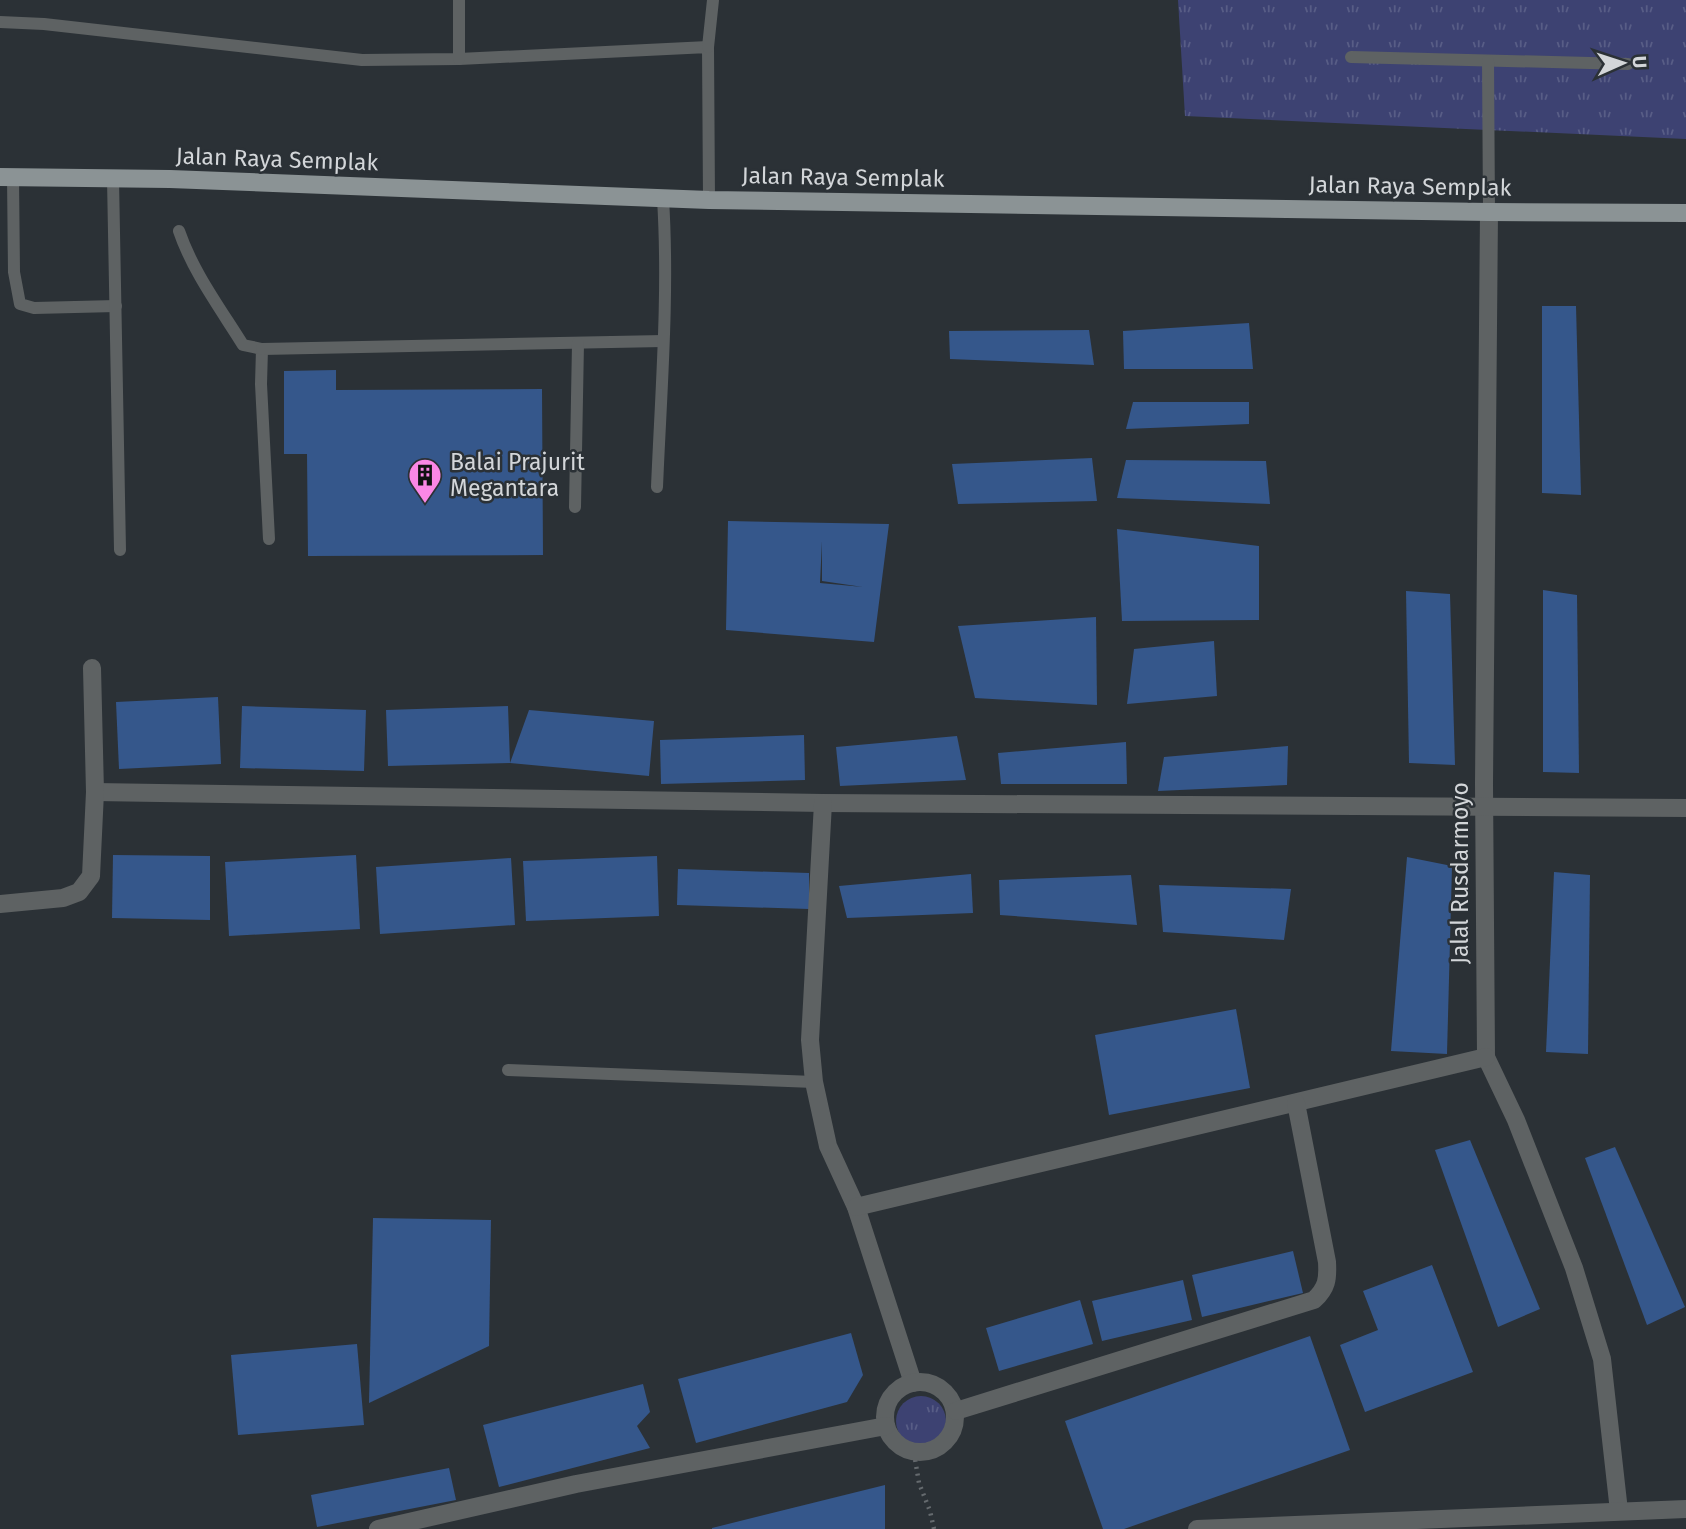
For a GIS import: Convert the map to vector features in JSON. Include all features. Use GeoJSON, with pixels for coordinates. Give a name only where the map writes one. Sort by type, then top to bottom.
{"type":"FeatureCollection","features":[{"type":"Feature","properties":{"kind":"main road","name":"Jalan Raya Semplak"},"geometry":{"type":"LineString","coordinates":[[6,177],[170,179],[709,200],[1686,213]]}},
{"type":"Feature","properties":{"kind":"street","name":"Jalal Rusdarmoyo"},"geometry":{"type":"LineString","coordinates":[[1489,212],[1486,1057],[1516,1121],[1574,1269],[1602,1359],[1619,1511]]}},
{"type":"Feature","properties":{"kind":"street"},"geometry":{"type":"LineString","coordinates":[[0,904],[63,898],[79,892],[91,876],[95,792],[92,668]]}},
{"type":"Feature","properties":{"kind":"street"},"geometry":{"type":"LineString","coordinates":[[95,792],[823,803],[1686,807]]}},
{"type":"Feature","properties":{"kind":"street"},"geometry":{"type":"LineString","coordinates":[[823,803],[810,1040],[814,1083],[828,1146],[856,1207],[913,1383]]}},
{"type":"Feature","properties":{"kind":"street"},"geometry":{"type":"LineString","coordinates":[[856,1207],[1486,1057]]}},
{"type":"Feature","properties":{"kind":"street"},"geometry":{"type":"LineString","coordinates":[[956,1411],[1314,1300],[1325,1288],[1328,1279],[1327,1262],[1296,1103]]}},
{"type":"Feature","properties":{"kind":"street"},"geometry":{"type":"LineString","coordinates":[[924,1381],[945,1391],[956,1411],[949,1439],[934,1451],[914,1452],[902,1448],[892,1439],[886,1426],[885,1412],[890,1399],[900,1388],[913,1383],[924,1381]]}},
{"type":"Feature","properties":{"kind":"street"},"geometry":{"type":"LineString","coordinates":[[378,1529],[576,1484],[886,1426]]}},
{"type":"Feature","properties":{"kind":"street"},"geometry":{"type":"LineString","coordinates":[[1198,1529],[1489,1523],[1619,1511],[1686,1509]]}},
{"type":"Feature","properties":{"kind":"lane"},"geometry":{"type":"LineString","coordinates":[[459,0],[459,59]]}},
{"type":"Feature","properties":{"kind":"lane"},"geometry":{"type":"LineString","coordinates":[[709,200],[708,47],[713,0]]}},
{"type":"Feature","properties":{"kind":"lane"},"geometry":{"type":"LineString","coordinates":[[0,22],[44,24],[362,60],[459,59],[708,47]]}},
{"type":"Feature","properties":{"kind":"lane"},"geometry":{"type":"LineString","coordinates":[[1351,57],[1628,64]]}},
{"type":"Feature","properties":{"kind":"lane"},"geometry":{"type":"LineString","coordinates":[[1488,61],[1489,212]]}},
{"type":"Feature","properties":{"kind":"lane"},"geometry":{"type":"LineString","coordinates":[[6,177],[14,272],[20,304],[34,308],[116,306]]}},
{"type":"Feature","properties":{"kind":"lane"},"geometry":{"type":"LineString","coordinates":[[113,179],[120,550]]}},
{"type":"Feature","properties":{"kind":"lane"},"geometry":{"type":"LineString","coordinates":[[657,487],[666,241],[663,199]]}},
{"type":"Feature","properties":{"kind":"lane"},"geometry":{"type":"LineString","coordinates":[[179,231],[185,248],[243,345],[262,349],[663,341]]}},
{"type":"Feature","properties":{"kind":"lane"},"geometry":{"type":"LineString","coordinates":[[575,507],[578,343]]}},
{"type":"Feature","properties":{"kind":"lane"},"geometry":{"type":"LineString","coordinates":[[262,349],[261,384],[269,539]]}},
{"type":"Feature","properties":{"kind":"lane"},"geometry":{"type":"LineString","coordinates":[[508,1070],[814,1083]]}},
{"type":"Feature","properties":{"kind":"path"},"geometry":{"type":"LineString","coordinates":[[914,1452],[919,1483],[934,1529]]}},
{"type":"Feature","properties":{"kind":"green space"},"geometry":{"type":"Polygon","coordinates":[[[1178,0],[1686,0],[1686,139],[1185,116],[1178,0]]]}},
{"type":"Feature","properties":{"kind":"green space"},"geometry":{"type":"Polygon","coordinates":[[[911,1397],[931,1397],[945,1411],[945,1431],[931,1445],[911,1445],[897,1431],[897,1411],[911,1397]]]}},
{"type":"Feature","properties":{"kind":"building"},"geometry":{"type":"Polygon","coordinates":[[[1542,306],[1576,306],[1581,495],[1542,493],[1542,306]]]}},
{"type":"Feature","properties":{"kind":"building"},"geometry":{"type":"Polygon","coordinates":[[[1249,323],[1253,369],[1124,369],[1123,331],[1249,323]]]}},
{"type":"Feature","properties":{"kind":"building"},"geometry":{"type":"Polygon","coordinates":[[[1089,330],[1094,365],[950,359],[949,331],[1089,330]]]}},
{"type":"Feature","properties":{"kind":"building","name":"Balai Prajurit Megantara"},"geometry":{"type":"Polygon","coordinates":[[[336,370],[336,390],[542,389],[543,555],[308,556],[307,454],[284,454],[284,371],[336,370]]]}},
{"type":"Feature","properties":{"kind":"building"},"geometry":{"type":"Polygon","coordinates":[[[1133,402],[1249,402],[1249,424],[1126,429],[1133,402]]]}},
{"type":"Feature","properties":{"kind":"building"},"geometry":{"type":"Polygon","coordinates":[[[1092,458],[1097,501],[958,504],[952,464],[1092,458]]]}},
{"type":"Feature","properties":{"kind":"building"},"geometry":{"type":"Polygon","coordinates":[[[1126,460],[1266,461],[1270,504],[1117,498],[1126,460]]]}},
{"type":"Feature","properties":{"kind":"building"},"geometry":{"type":"Polygon","coordinates":[[[728,521],[889,524],[874,642],[726,630],[728,521]],[[822,541],[820,583],[863,587],[822,581],[822,541]]]}},
{"type":"Feature","properties":{"kind":"building"},"geometry":{"type":"Polygon","coordinates":[[[1117,529],[1259,546],[1259,620],[1122,621],[1117,529]]]}},
{"type":"Feature","properties":{"kind":"building"},"geometry":{"type":"Polygon","coordinates":[[[1543,590],[1577,595],[1579,773],[1543,772],[1543,590]]]}},
{"type":"Feature","properties":{"kind":"building"},"geometry":{"type":"Polygon","coordinates":[[[1406,591],[1450,594],[1455,765],[1409,763],[1406,591]]]}},
{"type":"Feature","properties":{"kind":"building"},"geometry":{"type":"Polygon","coordinates":[[[1096,617],[1097,705],[975,698],[958,626],[1096,617]]]}},
{"type":"Feature","properties":{"kind":"building"},"geometry":{"type":"Polygon","coordinates":[[[1214,641],[1217,696],[1127,704],[1134,649],[1214,641]]]}},
{"type":"Feature","properties":{"kind":"building"},"geometry":{"type":"Polygon","coordinates":[[[218,697],[221,764],[119,769],[116,702],[218,697]]]}},
{"type":"Feature","properties":{"kind":"building"},"geometry":{"type":"Polygon","coordinates":[[[242,706],[366,710],[364,771],[240,768],[242,706]]]}},
{"type":"Feature","properties":{"kind":"building"},"geometry":{"type":"Polygon","coordinates":[[[508,706],[510,763],[388,766],[386,710],[508,706]]]}},
{"type":"Feature","properties":{"kind":"building"},"geometry":{"type":"Polygon","coordinates":[[[529,710],[654,721],[649,776],[510,763],[529,710]]]}},
{"type":"Feature","properties":{"kind":"building"},"geometry":{"type":"Polygon","coordinates":[[[804,735],[805,780],[661,784],[660,740],[804,735]]]}},
{"type":"Feature","properties":{"kind":"building"},"geometry":{"type":"Polygon","coordinates":[[[957,736],[966,780],[840,786],[836,747],[957,736]]]}},
{"type":"Feature","properties":{"kind":"building"},"geometry":{"type":"Polygon","coordinates":[[[1126,742],[1127,784],[1001,784],[998,753],[1126,742]]]}},
{"type":"Feature","properties":{"kind":"building"},"geometry":{"type":"Polygon","coordinates":[[[1288,746],[1287,785],[1158,791],[1164,757],[1288,746]]]}},
{"type":"Feature","properties":{"kind":"building"},"geometry":{"type":"Polygon","coordinates":[[[113,855],[210,856],[210,920],[112,918],[113,855]]]}},
{"type":"Feature","properties":{"kind":"building"},"geometry":{"type":"Polygon","coordinates":[[[356,855],[360,929],[229,936],[225,862],[356,855]]]}},
{"type":"Feature","properties":{"kind":"building"},"geometry":{"type":"Polygon","coordinates":[[[657,856],[659,916],[526,921],[523,861],[657,856]]]}},
{"type":"Feature","properties":{"kind":"building"},"geometry":{"type":"Polygon","coordinates":[[[1407,857],[1452,866],[1447,1054],[1391,1051],[1407,857]]]}},
{"type":"Feature","properties":{"kind":"building"},"geometry":{"type":"Polygon","coordinates":[[[511,858],[515,925],[380,934],[376,867],[511,858]]]}},
{"type":"Feature","properties":{"kind":"building"},"geometry":{"type":"Polygon","coordinates":[[[678,869],[809,873],[809,909],[677,905],[678,869]]]}},
{"type":"Feature","properties":{"kind":"building"},"geometry":{"type":"Polygon","coordinates":[[[1554,872],[1590,875],[1588,1054],[1546,1052],[1554,872]]]}},
{"type":"Feature","properties":{"kind":"building"},"geometry":{"type":"Polygon","coordinates":[[[971,874],[973,913],[847,918],[839,886],[971,874]]]}},
{"type":"Feature","properties":{"kind":"building"},"geometry":{"type":"Polygon","coordinates":[[[1131,875],[1137,925],[1000,915],[999,880],[1131,875]]]}},
{"type":"Feature","properties":{"kind":"building"},"geometry":{"type":"Polygon","coordinates":[[[1159,885],[1291,889],[1284,940],[1163,932],[1159,885]]]}},
{"type":"Feature","properties":{"kind":"building"},"geometry":{"type":"Polygon","coordinates":[[[1236,1009],[1250,1088],[1109,1115],[1095,1035],[1236,1009]]]}},
{"type":"Feature","properties":{"kind":"building"},"geometry":{"type":"Polygon","coordinates":[[[1470,1140],[1540,1309],[1498,1327],[1435,1150],[1470,1140]]]}},
{"type":"Feature","properties":{"kind":"building"},"geometry":{"type":"Polygon","coordinates":[[[1615,1147],[1685,1307],[1647,1325],[1585,1158],[1615,1147]]]}},
{"type":"Feature","properties":{"kind":"building"},"geometry":{"type":"Polygon","coordinates":[[[373,1218],[491,1220],[489,1346],[369,1403],[373,1218]]]}},
{"type":"Feature","properties":{"kind":"building"},"geometry":{"type":"Polygon","coordinates":[[[1293,1251],[1303,1293],[1202,1317],[1192,1275],[1293,1251]]]}},
{"type":"Feature","properties":{"kind":"building"},"geometry":{"type":"Polygon","coordinates":[[[1432,1265],[1473,1372],[1365,1412],[1340,1345],[1378,1330],[1363,1291],[1432,1265]]]}},
{"type":"Feature","properties":{"kind":"building"},"geometry":{"type":"Polygon","coordinates":[[[1183,1280],[1192,1320],[1102,1341],[1092,1301],[1183,1280]]]}},
{"type":"Feature","properties":{"kind":"building"},"geometry":{"type":"Polygon","coordinates":[[[1080,1300],[1093,1344],[999,1371],[986,1328],[1080,1300]]]}},
{"type":"Feature","properties":{"kind":"building"},"geometry":{"type":"Polygon","coordinates":[[[851,1333],[863,1375],[847,1402],[696,1443],[678,1379],[851,1333]]]}},
{"type":"Feature","properties":{"kind":"building"},"geometry":{"type":"Polygon","coordinates":[[[1310,1336],[1350,1450],[1124,1529],[1103,1529],[1065,1421],[1310,1336]]]}},
{"type":"Feature","properties":{"kind":"building"},"geometry":{"type":"Polygon","coordinates":[[[357,1344],[364,1425],[238,1435],[231,1355],[357,1344]]]}},
{"type":"Feature","properties":{"kind":"building"},"geometry":{"type":"Polygon","coordinates":[[[643,1384],[650,1412],[637,1426],[650,1448],[499,1487],[483,1425],[643,1384]]]}},
{"type":"Feature","properties":{"kind":"building"},"geometry":{"type":"Polygon","coordinates":[[[449,1468],[456,1500],[317,1527],[311,1495],[449,1468]]]}},
{"type":"Feature","properties":{"kind":"building"},"geometry":{"type":"Polygon","coordinates":[[[885,1485],[885,1529],[712,1529],[712,1528],[885,1485]]]}},
{"type":"Feature","properties":{"kind":"place","name":"Balai Prajurit Megantara"},"geometry":{"type":"Point","coordinates":[425,505]}}]}
